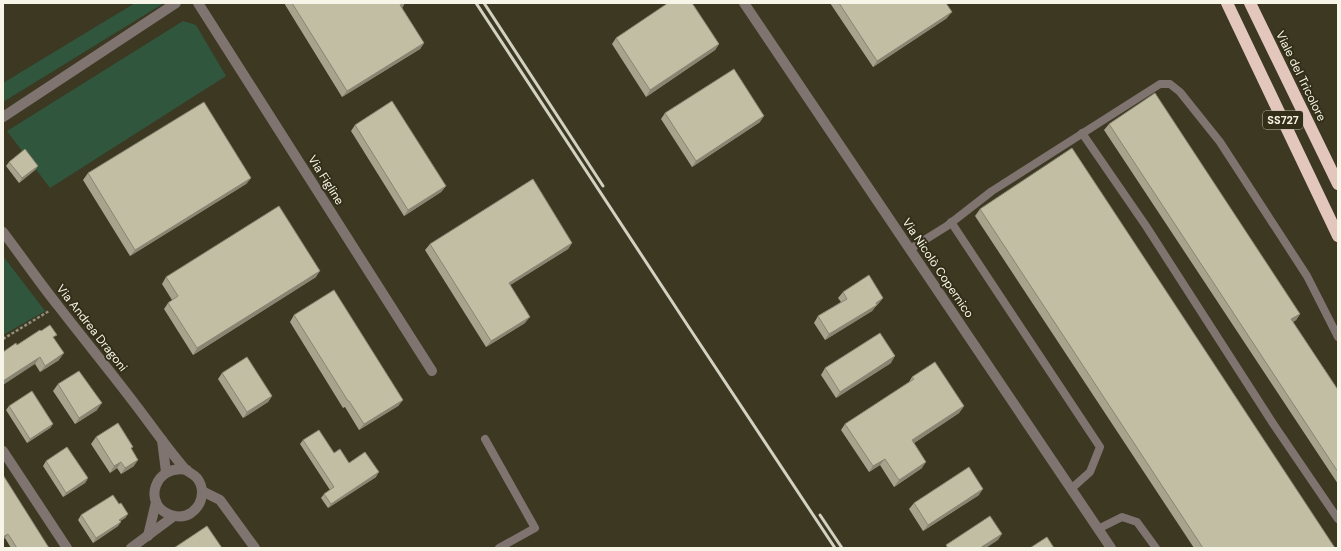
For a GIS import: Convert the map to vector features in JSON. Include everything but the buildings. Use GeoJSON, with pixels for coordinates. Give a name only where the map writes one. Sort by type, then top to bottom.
{"type":"FeatureCollection","features":[{"type":"Feature","properties":{"kind":"highway","name":"SS727"},"geometry":{"type":"LineString","coordinates":[[1227,3],[1338,236]]}},
{"type":"Feature","properties":{"kind":"highway","name":"Viale del Tricolore"},"geometry":{"type":"LineString","coordinates":[[1250,3],[1338,184]]}},
{"type":"Feature","properties":{"kind":"street"},"geometry":{"type":"LineString","coordinates":[[3,117],[176,3]]}},
{"type":"Feature","properties":{"kind":"street","name":"Via Figline"},"geometry":{"type":"LineString","coordinates":[[198,3],[432,371]]}},
{"type":"Feature","properties":{"kind":"street","name":"Via Nicolò Copernico"},"geometry":{"type":"LineString","coordinates":[[744,3],[1111,548]]}},
{"type":"Feature","properties":{"kind":"street","name":"Via Andrea Dragoni"},"geometry":{"type":"LineString","coordinates":[[3,232],[58,306],[187,470]]}},
{"type":"Feature","properties":{"kind":"street","name":"Via Andrea Dragoni"},"geometry":{"type":"LineString","coordinates":[[162,440],[166,472]]}},
{"type":"Feature","properties":{"kind":"street"},"geometry":{"type":"LineString","coordinates":[[3,451],[67,548]]}},
{"type":"Feature","properties":{"kind":"street"},"geometry":{"type":"LineString","coordinates":[[148,536],[156,502],[155,489],[157,482],[166,472],[176,469],[187,470],[197,479],[202,491],[201,499],[196,509],[186,515],[174,516],[163,511],[156,502]]}},
{"type":"Feature","properties":{"kind":"street"},"geometry":{"type":"LineString","coordinates":[[202,491],[220,500],[255,548]]}},
{"type":"Feature","properties":{"kind":"street"},"geometry":{"type":"LineString","coordinates":[[131,548],[174,516]]}},
{"type":"Feature","properties":{"kind":"lane"},"geometry":{"type":"LineString","coordinates":[[910,249],[951,222],[992,191],[1082,133],[1160,84],[1170,84],[1180,92],[1220,142],[1307,276],[1338,337]]}},
{"type":"Feature","properties":{"kind":"lane"},"geometry":{"type":"LineString","coordinates":[[1082,133],[1146,226],[1270,419],[1338,519]]}},
{"type":"Feature","properties":{"kind":"lane"},"geometry":{"type":"LineString","coordinates":[[951,222],[1100,447],[1090,472],[1071,489]]}},
{"type":"Feature","properties":{"kind":"lane"},"geometry":{"type":"LineString","coordinates":[[485,438],[536,528],[499,548]]}},
{"type":"Feature","properties":{"kind":"lane"},"geometry":{"type":"LineString","coordinates":[[1098,529],[1122,517],[1137,522],[1156,548]]}},
{"type":"Feature","properties":{"kind":"path"},"geometry":{"type":"LineString","coordinates":[[3,339],[58,306]]}},
{"type":"Feature","properties":{"kind":"green space"},"geometry":{"type":"Polygon","coordinates":[[[135,3],[164,3],[3,102],[3,83],[135,3]]]}},
{"type":"Feature","properties":{"kind":"green space"},"geometry":{"type":"Polygon","coordinates":[[[183,21],[196,25],[226,76],[50,188],[7,131],[183,21]]]}},
{"type":"Feature","properties":{"kind":"green space"},"geometry":{"type":"Polygon","coordinates":[[[3,256],[45,311],[3,335],[3,256]]]}},
{"type":"Feature","properties":{"kind":"railway"},"geometry":{"type":"LineString","coordinates":[[476,3],[835,548]]}},
{"type":"Feature","properties":{"kind":"railway"},"geometry":{"type":"LineString","coordinates":[[484,3],[603,186]]}},
{"type":"Feature","properties":{"kind":"railway"},"geometry":{"type":"LineString","coordinates":[[820,515],[842,548]]}}]}
